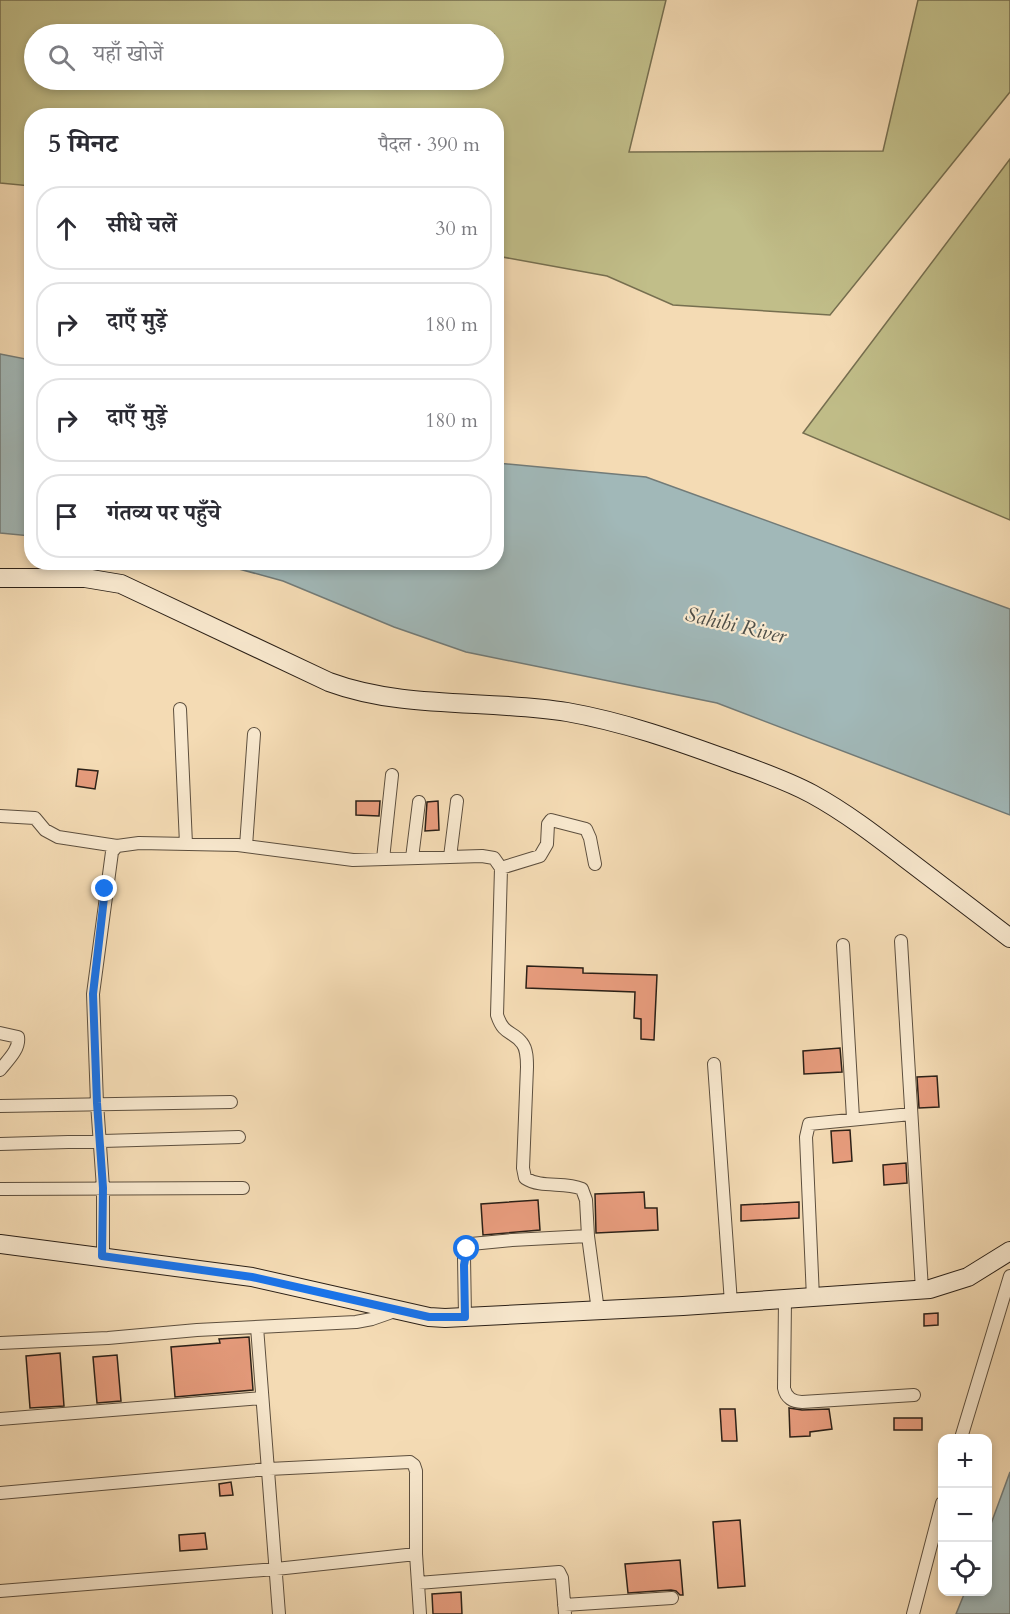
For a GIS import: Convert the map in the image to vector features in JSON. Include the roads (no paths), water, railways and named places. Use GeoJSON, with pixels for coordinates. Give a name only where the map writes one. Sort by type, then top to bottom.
{"type":"FeatureCollection","features":[{"type":"Feature","properties":{"kind":"street"},"geometry":{"type":"LineString","coordinates":[[0,578],[85,578],[121,584],[329,682],[351,690],[393,699],[506,705],[564,711],[652,732],[787,782],[812,794],[854,819],[1010,938]]}},
{"type":"Feature","properties":{"kind":"street"},"geometry":{"type":"LineString","coordinates":[[180,709],[186,844]]}},
{"type":"Feature","properties":{"kind":"street"},"geometry":{"type":"LineString","coordinates":[[246,846],[254,734]]}},
{"type":"Feature","properties":{"kind":"street"},"geometry":{"type":"LineString","coordinates":[[383,859],[392,776]]}},
{"type":"Feature","properties":{"kind":"street"},"geometry":{"type":"LineString","coordinates":[[450,857],[457,801]]}},
{"type":"Feature","properties":{"kind":"street"},"geometry":{"type":"LineString","coordinates":[[412,858],[419,802]]}},
{"type":"Feature","properties":{"kind":"street"},"geometry":{"type":"LineString","coordinates":[[0,816],[35,819],[45,830],[58,837],[117,846],[139,843],[246,846],[335,859],[494,858],[501,868],[497,1015],[500,1025],[508,1034],[522,1043],[527,1067],[523,1168],[525,1178],[533,1184],[572,1184],[582,1189],[586,1200],[588,1236],[598,1311]]}},
{"type":"Feature","properties":{"kind":"street"},"geometry":{"type":"LineString","coordinates":[[501,868],[540,856],[547,844],[548,824],[551,820],[586,829],[595,864]]}},
{"type":"Feature","properties":{"kind":"street"},"geometry":{"type":"LineString","coordinates":[[102,1256],[103,1188],[93,994],[109,865],[112,852],[117,846]]}},
{"type":"Feature","properties":{"kind":"street"},"geometry":{"type":"LineString","coordinates":[[901,941],[922,1290]]}},
{"type":"Feature","properties":{"kind":"street"},"geometry":{"type":"LineString","coordinates":[[843,945],[853,1118]]}},
{"type":"Feature","properties":{"kind":"street"},"geometry":{"type":"LineString","coordinates":[[0,1033],[13,1034],[19,1040],[18,1046],[0,1070]]}},
{"type":"Feature","properties":{"kind":"street"},"geometry":{"type":"LineString","coordinates":[[714,1064],[731,1303]]}},
{"type":"Feature","properties":{"kind":"street"},"geometry":{"type":"LineString","coordinates":[[0,1106],[231,1102]]}},
{"type":"Feature","properties":{"kind":"street"},"geometry":{"type":"LineString","coordinates":[[813,1298],[806,1129],[809,1124],[815,1122],[911,1114]]}},
{"type":"Feature","properties":{"kind":"street"},"geometry":{"type":"LineString","coordinates":[[0,1144],[239,1137]]}},
{"type":"Feature","properties":{"kind":"street"},"geometry":{"type":"LineString","coordinates":[[0,1189],[243,1188]]}},
{"type":"Feature","properties":{"kind":"street"},"geometry":{"type":"LineString","coordinates":[[465,1317],[464,1257],[471,1244],[588,1236]]}},
{"type":"Feature","properties":{"kind":"street"},"geometry":{"type":"LineString","coordinates":[[0,1244],[252,1277],[429,1317],[598,1311],[922,1290],[946,1285],[968,1276],[1010,1251]]}},
{"type":"Feature","properties":{"kind":"street"},"geometry":{"type":"LineString","coordinates":[[962,1434],[1010,1276]]}},
{"type":"Feature","properties":{"kind":"street"},"geometry":{"type":"LineString","coordinates":[[785,1300],[784,1388],[789,1399],[802,1402],[914,1395]]}},
{"type":"Feature","properties":{"kind":"street"},"geometry":{"type":"LineString","coordinates":[[0,1343],[356,1322],[398,1310]]}},
{"type":"Feature","properties":{"kind":"street"},"geometry":{"type":"LineString","coordinates":[[257,1327],[279,1614]]}},
{"type":"Feature","properties":{"kind":"street"},"geometry":{"type":"LineString","coordinates":[[0,1419],[262,1398]]}},
{"type":"Feature","properties":{"kind":"street"},"geometry":{"type":"LineString","coordinates":[[0,1493],[269,1469],[410,1462],[416,1471],[416,1554],[420,1614]]}},
{"type":"Feature","properties":{"kind":"street"},"geometry":{"type":"LineString","coordinates":[[913,1614],[938,1518]]}},
{"type":"Feature","properties":{"kind":"street"},"geometry":{"type":"LineString","coordinates":[[0,1591],[276,1569],[416,1554]]}},
{"type":"Feature","properties":{"kind":"street"},"geometry":{"type":"LineString","coordinates":[[418,1583],[555,1571],[559,1572],[562,1578],[565,1610],[672,1598]]}},
{"type":"Feature","properties":{"kind":"water"},"geometry":{"type":"Polygon","coordinates":[[[0,354],[24,359],[24,535],[0,533],[0,354]]]}},
{"type":"Feature","properties":{"kind":"water","name":"Sahibi River"},"geometry":{"type":"Polygon","coordinates":[[[504,464],[646,477],[1010,609],[1010,815],[717,703],[466,652],[394,627],[283,581],[243,570],[504,570],[504,464]]]}},
{"type":"Feature","properties":{"kind":"water"},"geometry":{"type":"Polygon","coordinates":[[[1010,1472],[1010,1614],[956,1614],[963,1596],[992,1596],[992,1521],[1010,1472]]]}}]}
